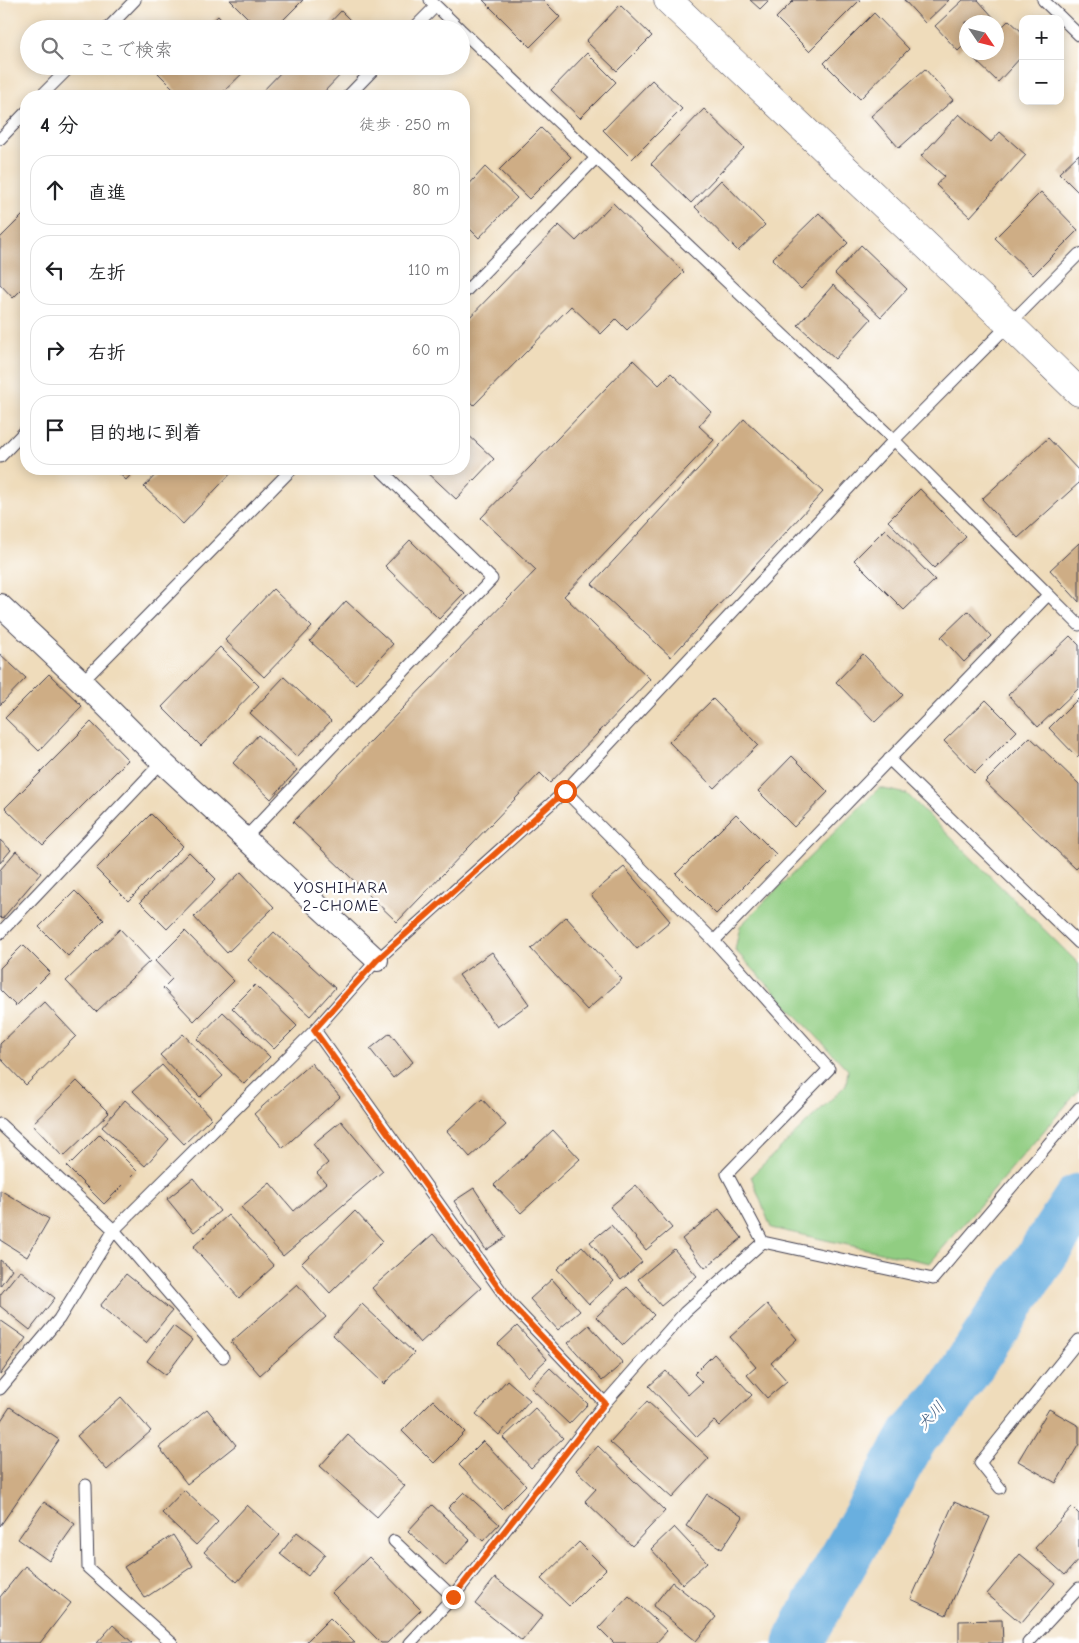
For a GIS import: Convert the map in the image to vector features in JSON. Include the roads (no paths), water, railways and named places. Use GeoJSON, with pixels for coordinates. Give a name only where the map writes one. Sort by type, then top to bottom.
{"type":"FeatureCollection","features":[{"type":"Feature","properties":{"kind":"street"},"geometry":{"type":"LineString","coordinates":[[668,0],[1079,392]]}},
{"type":"Feature","properties":{"kind":"street"},"geometry":{"type":"LineString","coordinates":[[0,605],[82,682],[162,762],[377,960]]}},
{"type":"Feature","properties":{"kind":"lane"},"geometry":{"type":"LineString","coordinates":[[116,20],[135,0]]}},
{"type":"Feature","properties":{"kind":"lane"},"geometry":{"type":"LineString","coordinates":[[1043,0],[1079,35]]}},
{"type":"Feature","properties":{"kind":"lane"},"geometry":{"type":"LineString","coordinates":[[420,20],[433,3],[451,20]]}},
{"type":"Feature","properties":{"kind":"lane"},"geometry":{"type":"LineString","coordinates":[[470,38],[894,440],[1079,625]]}},
{"type":"Feature","properties":{"kind":"lane"},"geometry":{"type":"LineString","coordinates":[[47,90],[62,75]]}},
{"type":"Feature","properties":{"kind":"lane"},"geometry":{"type":"LineString","coordinates":[[354,90],[368,75]]}},
{"type":"Feature","properties":{"kind":"lane"},"geometry":{"type":"LineString","coordinates":[[0,139],[20,118]]}},
{"type":"Feature","properties":{"kind":"lane"},"geometry":{"type":"LineString","coordinates":[[470,287],[596,158]]}},
{"type":"Feature","properties":{"kind":"lane"},"geometry":{"type":"LineString","coordinates":[[0,1389],[59,1319],[114,1230],[314,1030],[377,960],[565,791],[894,440],[1079,254]]}},
{"type":"Feature","properties":{"kind":"lane"},"geometry":{"type":"LineString","coordinates":[[0,458],[20,436]]}},
{"type":"Feature","properties":{"kind":"lane"},"geometry":{"type":"LineString","coordinates":[[82,682],[286,475]]}},
{"type":"Feature","properties":{"kind":"lane"},"geometry":{"type":"LineString","coordinates":[[244,838],[492,579],[386,475]]}},
{"type":"Feature","properties":{"kind":"lane"},"geometry":{"type":"LineString","coordinates":[[714,941],[1048,595]]}},
{"type":"Feature","properties":{"kind":"lane"},"geometry":{"type":"LineString","coordinates":[[889,759],[1079,943]]}},
{"type":"Feature","properties":{"kind":"lane"},"geometry":{"type":"LineString","coordinates":[[0,933],[162,762]]}},
{"type":"Feature","properties":{"kind":"lane"},"geometry":{"type":"LineString","coordinates":[[565,791],[714,941],[829,1069],[727,1174],[764,1242],[933,1279],[1079,1108]]}},
{"type":"Feature","properties":{"kind":"lane"},"geometry":{"type":"LineString","coordinates":[[314,1030],[509,1302],[605,1403]]}},
{"type":"Feature","properties":{"kind":"lane"},"geometry":{"type":"LineString","coordinates":[[0,1124],[114,1230],[223,1357]]}},
{"type":"Feature","properties":{"kind":"lane"},"geometry":{"type":"LineString","coordinates":[[410,1643],[453,1597],[605,1403],[685,1312],[764,1242]]}},
{"type":"Feature","properties":{"kind":"lane"},"geometry":{"type":"LineString","coordinates":[[1000,1488],[980,1463],[1079,1340]]}},
{"type":"Feature","properties":{"kind":"lane"},"geometry":{"type":"LineString","coordinates":[[86,1484],[88,1568],[172,1643]]}},
{"type":"Feature","properties":{"kind":"lane"},"geometry":{"type":"LineString","coordinates":[[394,1541],[453,1597]]}},
{"type":"Feature","properties":{"kind":"lane"},"geometry":{"type":"LineString","coordinates":[[1028,1643],[1079,1588]]}},
{"type":"Feature","properties":{"kind":"waterway","name":"犬川"},"geometry":{"type":"LineString","coordinates":[[799,1643],[808,1623],[914,1435],[945,1401],[1079,1199]]}},
{"type":"Feature","properties":{"kind":"district","name":"YOSHIHARA 2-CHOME"},"geometry":{"type":"Point","coordinates":[341,897]}}]}
